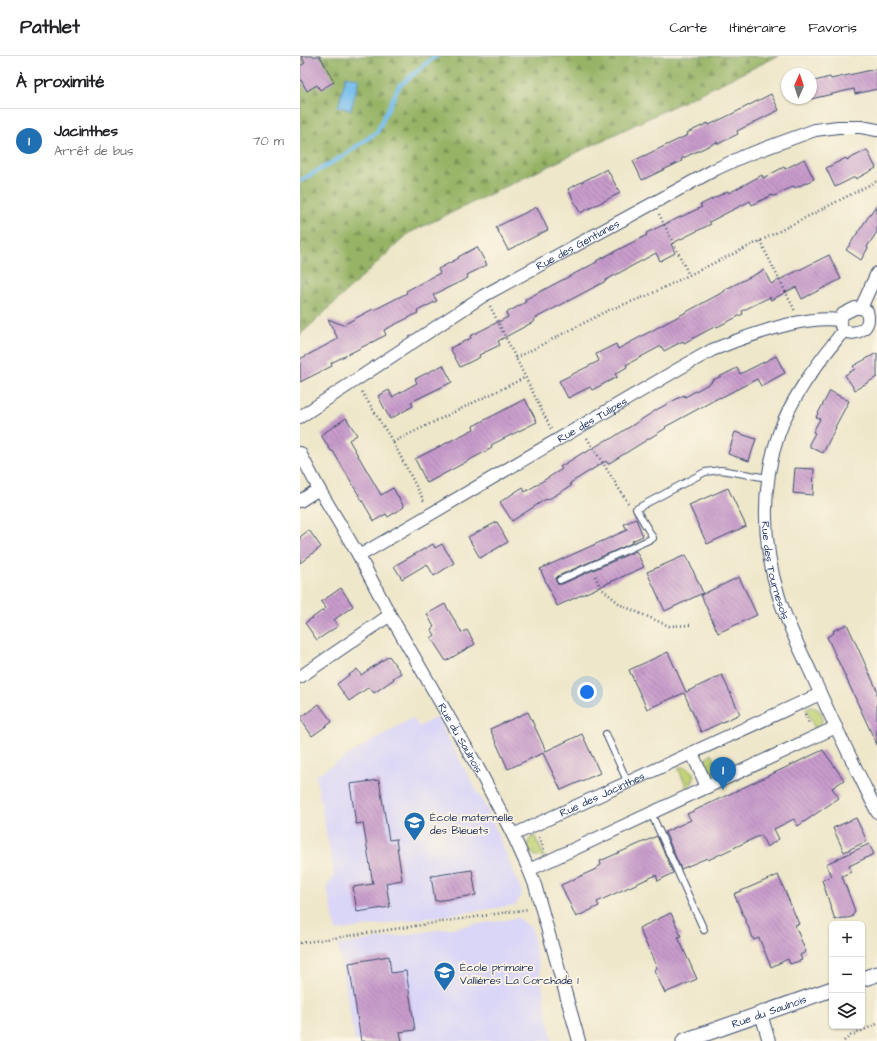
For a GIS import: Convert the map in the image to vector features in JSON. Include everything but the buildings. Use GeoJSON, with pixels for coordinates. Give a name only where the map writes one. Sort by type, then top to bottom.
{"type":"FeatureCollection","features":[{"type":"Feature","properties":{"kind":"street","name":"Rue des Gentianes"},"geometry":{"type":"LineString","coordinates":[[300,417],[483,296],[716,169],[744,156],[815,130],[838,127],[861,127],[877,130]]}},
{"type":"Feature","properties":{"kind":"street"},"geometry":{"type":"LineString","coordinates":[[869,312],[855,308],[850,310],[843,314],[840,320],[840,326],[845,331],[853,333],[862,331],[867,324],[877,273]]}},
{"type":"Feature","properties":{"kind":"street","name":"Rue des Tulipes"},"geometry":{"type":"LineString","coordinates":[[359,556],[675,371],[714,350],[750,336],[780,327],[814,320],[840,320]]}},
{"type":"Feature","properties":{"kind":"street","name":"Rue des Tournesols"},"geometry":{"type":"LineString","coordinates":[[845,331],[801,388],[779,432],[772,456],[768,478],[766,501],[766,536],[770,565],[786,618],[836,727],[872,790],[877,812]]}},
{"type":"Feature","properties":{"kind":"street","name":"Rue du Saulnois"},"geometry":{"type":"LineString","coordinates":[[300,453],[319,489],[359,556],[390,615],[477,766],[513,835],[529,870],[580,1041]]}},
{"type":"Feature","properties":{"kind":"street"},"geometry":{"type":"LineString","coordinates":[[300,501],[319,489]]}},
{"type":"Feature","properties":{"kind":"street"},"geometry":{"type":"LineString","coordinates":[[300,677],[390,615]]}},
{"type":"Feature","properties":{"kind":"street","name":"Rue des Jacinthes"},"geometry":{"type":"LineString","coordinates":[[513,835],[820,694]]}},
{"type":"Feature","properties":{"kind":"street"},"geometry":{"type":"LineString","coordinates":[[529,870],[836,727]]}},
{"type":"Feature","properties":{"kind":"street"},"geometry":{"type":"LineString","coordinates":[[692,753],[707,787]]}},
{"type":"Feature","properties":{"kind":"street"},"geometry":{"type":"LineString","coordinates":[[865,978],[877,974]]}},
{"type":"Feature","properties":{"kind":"street","name":"Rue du Saulnois"},"geometry":{"type":"LineString","coordinates":[[684,1041],[829,991]]}},
{"type":"Feature","properties":{"kind":"street"},"geometry":{"type":"LineString","coordinates":[[761,1014],[769,1041]]}},
{"type":"Feature","properties":{"kind":"lane"},"geometry":{"type":"LineString","coordinates":[[560,580],[653,538],[636,509],[705,472],[721,470],[768,478]]}},
{"type":"Feature","properties":{"kind":"lane"},"geometry":{"type":"LineString","coordinates":[[606,734],[628,782]]}},
{"type":"Feature","properties":{"kind":"lane"},"geometry":{"type":"LineString","coordinates":[[651,813],[704,930]]}},
{"type":"Feature","properties":{"kind":"path"},"geometry":{"type":"LineString","coordinates":[[516,358],[609,310],[649,296],[877,181]]}},
{"type":"Feature","properties":{"kind":"path"},"geometry":{"type":"LineString","coordinates":[[653,202],[689,275]]}},
{"type":"Feature","properties":{"kind":"path"},"geometry":{"type":"LineString","coordinates":[[760,241],[795,311],[799,323]]}},
{"type":"Feature","properties":{"kind":"path"},"geometry":{"type":"LineString","coordinates":[[483,296],[490,305],[557,440]]}},
{"type":"Feature","properties":{"kind":"path"},"geometry":{"type":"LineString","coordinates":[[393,442],[526,377]]}},
{"type":"Feature","properties":{"kind":"path"},"geometry":{"type":"LineString","coordinates":[[354,382],[361,390],[393,442],[431,514]]}},
{"type":"Feature","properties":{"kind":"path"},"geometry":{"type":"LineString","coordinates":[[579,427],[630,507],[636,509]]}},
{"type":"Feature","properties":{"kind":"path"},"geometry":{"type":"LineString","coordinates":[[591,566],[601,588],[620,605],[669,626],[690,626]]}},
{"type":"Feature","properties":{"kind":"path"},"geometry":{"type":"LineString","coordinates":[[800,703],[814,737]]}},
{"type":"Feature","properties":{"kind":"path"},"geometry":{"type":"LineString","coordinates":[[534,826],[550,861]]}},
{"type":"Feature","properties":{"kind":"path"},"geometry":{"type":"LineString","coordinates":[[300,943],[541,907]]}},
{"type":"Feature","properties":{"kind":"path"},"geometry":{"type":"LineString","coordinates":[[844,1041],[850,1036],[877,1024]]}},
{"type":"Feature","properties":{"kind":"shaded area","name":"École maternelle des Bleuets"},"geometry":{"type":"Polygon","coordinates":[[[436,717],[488,811],[522,892],[516,905],[336,931],[327,886],[334,876],[316,775],[373,740],[413,718],[419,727],[436,717]]]}},
{"type":"Feature","properties":{"kind":"shaded area","name":"École primaire Vallières La Corchade 1"},"geometry":{"type":"Polygon","coordinates":[[[518,918],[532,928],[552,1041],[355,1041],[338,945],[518,918]]]}},
{"type":"Feature","properties":{"kind":"green space"},"geometry":{"type":"Polygon","coordinates":[[[300,56],[778,56],[409,233],[300,335],[300,56]]]}},
{"type":"Feature","properties":{"kind":"green space"},"geometry":{"type":"Polygon","coordinates":[[[810,707],[821,712],[822,715],[819,726],[815,729],[806,709],[810,707]]]}},
{"type":"Feature","properties":{"kind":"green space"},"geometry":{"type":"Polygon","coordinates":[[[712,753],[721,773],[711,773],[706,768],[706,760],[712,753]]]}},
{"type":"Feature","properties":{"kind":"green space"},"geometry":{"type":"Polygon","coordinates":[[[682,767],[690,770],[694,775],[693,782],[687,788],[678,768],[682,767]]]}},
{"type":"Feature","properties":{"kind":"green space"},"geometry":{"type":"Polygon","coordinates":[[[534,835],[544,856],[534,855],[528,850],[528,842],[534,835]]]}},
{"type":"Feature","properties":{"kind":"water"},"geometry":{"type":"Polygon","coordinates":[[[346,76],[359,79],[351,110],[338,107],[346,76]]]}},
{"type":"Feature","properties":{"kind":"waterway"},"geometry":{"type":"LineString","coordinates":[[300,181],[343,156],[377,132],[399,86],[437,56]]}},
{"type":"Feature","properties":{"kind":"place","name":"Jacinthes"},"geometry":{"type":"Point","coordinates":[723,790]}},
{"type":"Feature","properties":{"kind":"place","name":"École maternelle des Bleuets"},"geometry":{"type":"Point","coordinates":[415,842]}},
{"type":"Feature","properties":{"kind":"place","name":"École primaire Vallières La Corchade 1"},"geometry":{"type":"Point","coordinates":[445,992]}}]}
